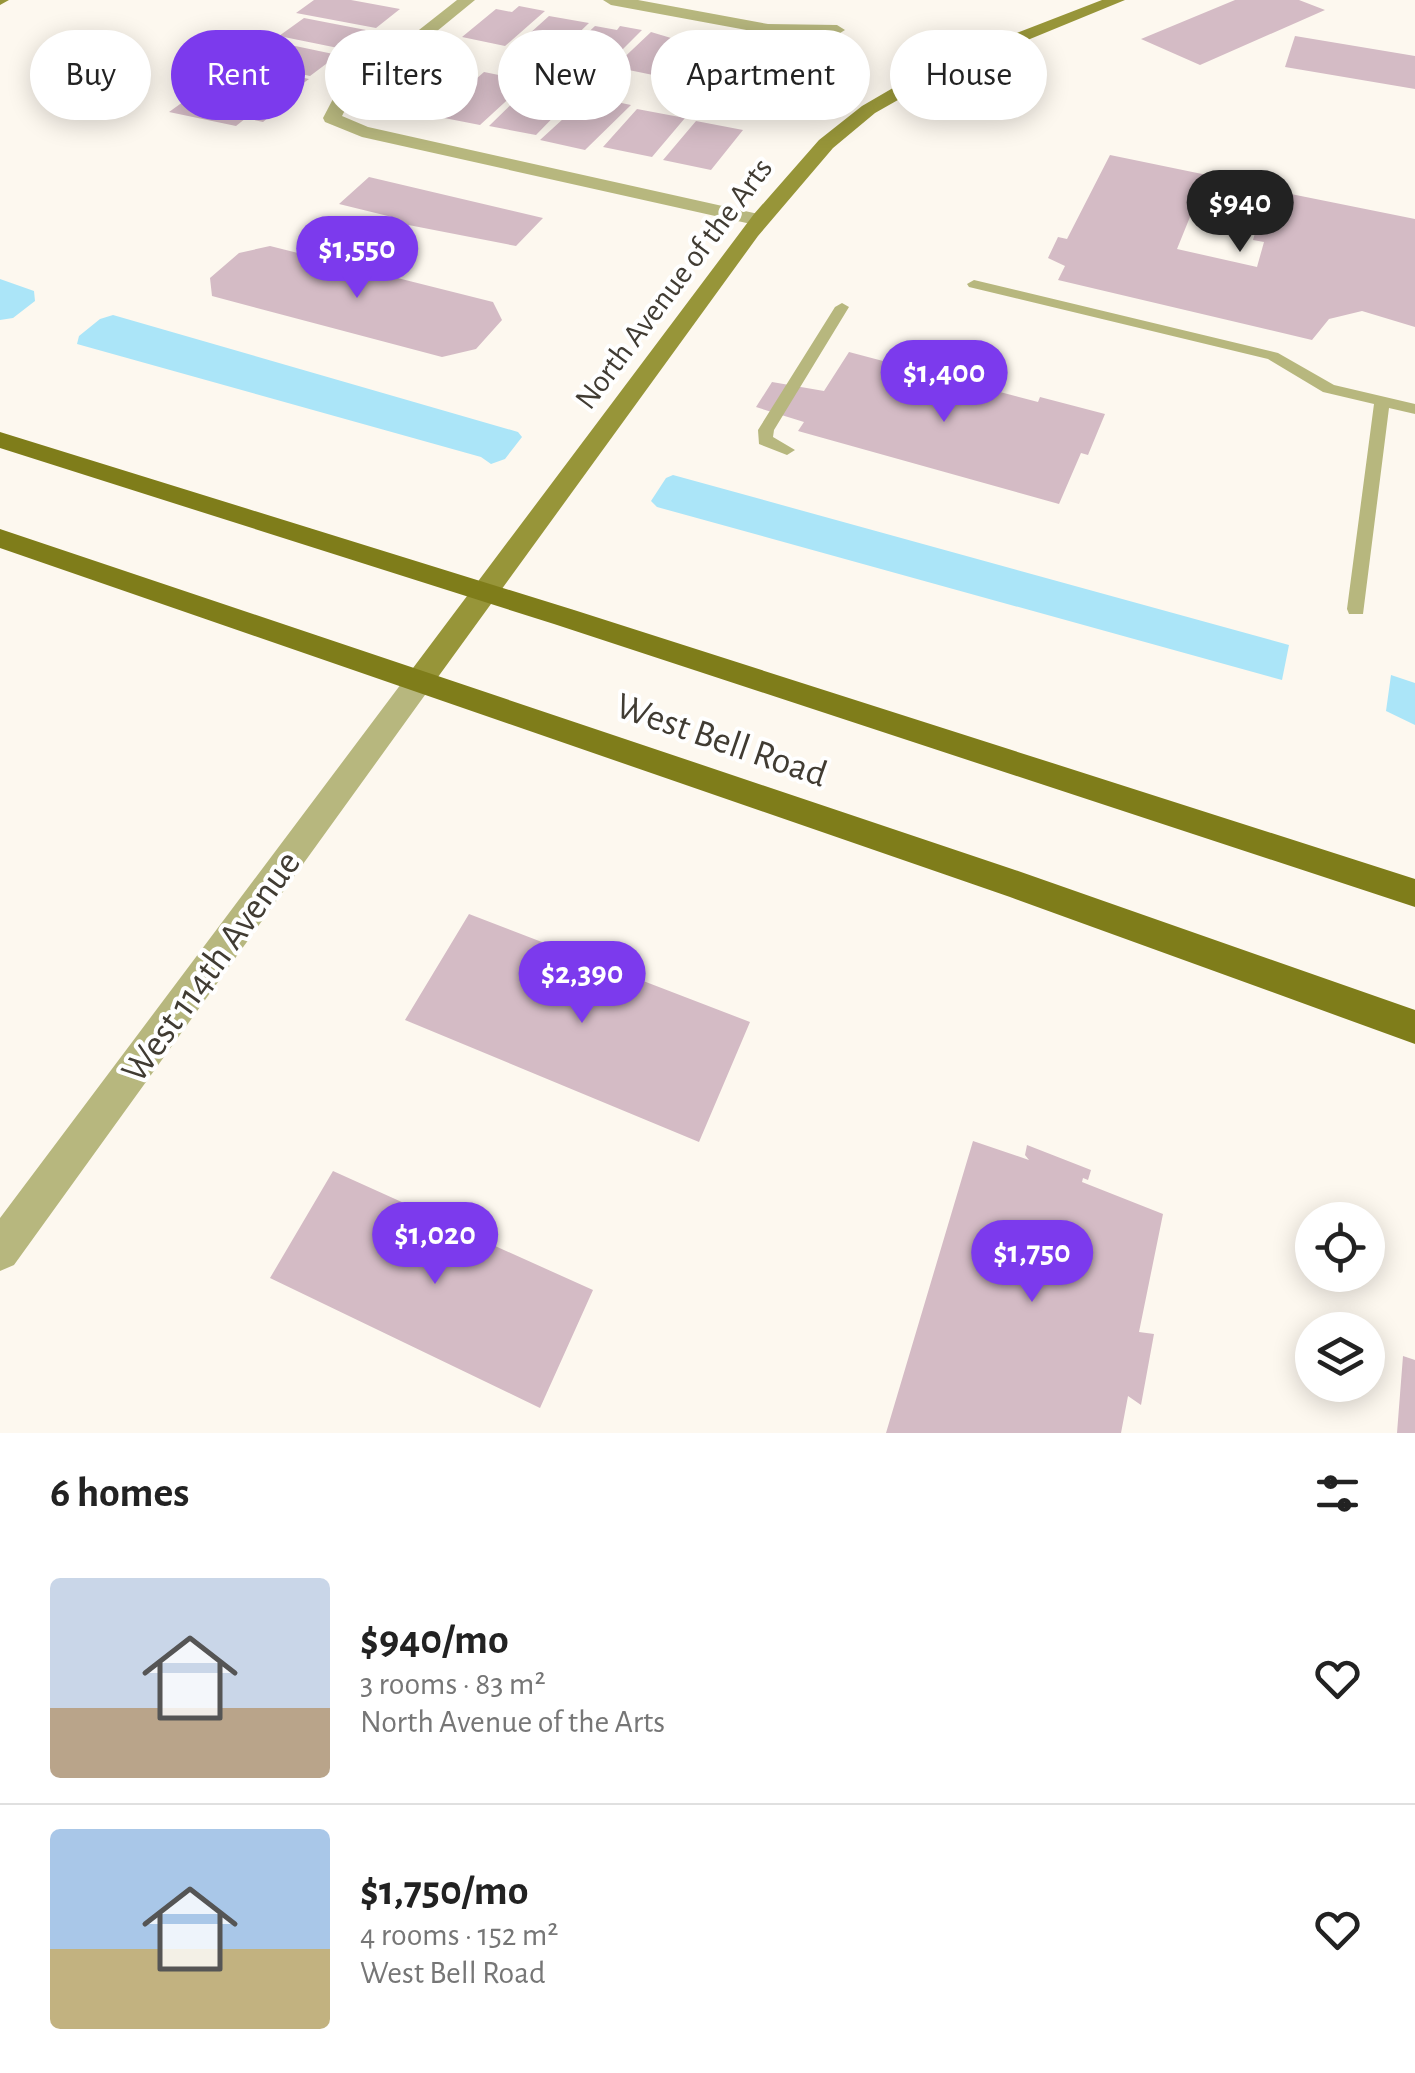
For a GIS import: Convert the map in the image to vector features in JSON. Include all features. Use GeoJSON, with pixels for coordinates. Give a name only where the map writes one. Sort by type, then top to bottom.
{"type":"FeatureCollection","features":[{"type":"Feature","properties":{"kind":"main road","name":"West Bell Road"},"geometry":{"type":"LineString","coordinates":[[0,440],[486,592],[1415,894]]}},
{"type":"Feature","properties":{"kind":"main road","name":"West Bell Road"},"geometry":{"type":"LineString","coordinates":[[0,538],[1033,890],[1415,1027]]}},
{"type":"Feature","properties":{"kind":"street"},"geometry":{"type":"LineString","coordinates":[[468,0],[340,101],[332,118],[362,131],[760,220]]}},
{"type":"Feature","properties":{"kind":"street"},"geometry":{"type":"LineString","coordinates":[[610,0],[768,29],[837,30]]}},
{"type":"Feature","properties":{"kind":"street","name":"North Avenue of the Arts"},"geometry":{"type":"LineString","coordinates":[[420,680],[760,220],[788,184],[839,132],[893,96],[955,64],[1118,0]]}},
{"type":"Feature","properties":{"kind":"street","name":"West 114th Avenue"},"geometry":{"type":"LineString","coordinates":[[0,1251],[420,680]]}},
{"type":"Feature","properties":{"kind":"lane"},"geometry":{"type":"LineString","coordinates":[[974,284],[1273,356],[1329,389],[1415,409]]}},
{"type":"Feature","properties":{"kind":"lane"},"geometry":{"type":"LineString","coordinates":[[788,450],[765,440],[766,430],[842,307]]}},
{"type":"Feature","properties":{"kind":"lane"},"geometry":{"type":"LineString","coordinates":[[1356,609],[1382,402]]}},
{"type":"Feature","properties":{"kind":"water"},"geometry":{"type":"Polygon","coordinates":[[[0,279],[34,291],[35,301],[13,318],[0,320],[0,279]]]}},
{"type":"Feature","properties":{"kind":"water"},"geometry":{"type":"Polygon","coordinates":[[[113,315],[518,432],[522,437],[505,459],[491,464],[481,457],[77,344],[79,336],[100,319],[113,315]]]}},
{"type":"Feature","properties":{"kind":"water"},"geometry":{"type":"Polygon","coordinates":[[[673,475],[1289,645],[1282,680],[657,507],[651,501],[666,478],[673,475]]]}},
{"type":"Feature","properties":{"kind":"water"},"geometry":{"type":"Polygon","coordinates":[[[1391,675],[1415,683],[1415,725],[1386,711],[1391,675]]]}},
{"type":"Feature","properties":{"kind":"building"},"geometry":{"type":"Polygon","coordinates":[[[314,0],[351,0],[400,9],[376,28],[296,13],[314,0]]]}},
{"type":"Feature","properties":{"kind":"building"},"geometry":{"type":"Polygon","coordinates":[[[1235,0],[1299,0],[1325,10],[1200,65],[1141,39],[1235,0]]]}},
{"type":"Feature","properties":{"kind":"building"},"geometry":{"type":"Polygon","coordinates":[[[519,6],[545,11],[523,30],[498,30],[498,45],[478,40],[478,30],[470,30],[496,9],[512,12],[519,6]]]}},
{"type":"Feature","properties":{"kind":"building"},"geometry":{"type":"Polygon","coordinates":[[[549,16],[589,23],[582,30],[533,30],[549,16]]]}},
{"type":"Feature","properties":{"kind":"building"},"geometry":{"type":"Polygon","coordinates":[[[304,18],[366,30],[325,30],[325,45],[305,41],[305,30],[287,30],[304,18]]]}},
{"type":"Feature","properties":{"kind":"building"},"geometry":{"type":"Polygon","coordinates":[[[620,26],[642,30],[631,41],[631,30],[617,30],[620,26]]]}},
{"type":"Feature","properties":{"kind":"building"},"geometry":{"type":"Polygon","coordinates":[[[651,32],[651,75],[631,70],[631,51],[651,32]]]}},
{"type":"Feature","properties":{"kind":"building"},"geometry":{"type":"Polygon","coordinates":[[[1295,36],[1415,56],[1415,89],[1285,67],[1295,36]]]}},
{"type":"Feature","properties":{"kind":"building"},"geometry":{"type":"Polygon","coordinates":[[[305,48],[325,52],[325,65],[310,76],[305,75],[305,48]]]}},
{"type":"Feature","properties":{"kind":"building"},"geometry":{"type":"Polygon","coordinates":[[[484,72],[498,75],[498,108],[480,125],[454,120],[478,120],[478,77],[484,72]]]}},
{"type":"Feature","properties":{"kind":"building"},"geometry":{"type":"Polygon","coordinates":[[[637,109],[651,112],[651,120],[683,120],[652,157],[603,147],[637,109]]]}},
{"type":"Feature","properties":{"kind":"building"},"geometry":{"type":"Polygon","coordinates":[[[498,117],[551,120],[536,135],[489,126],[498,117]]]}},
{"type":"Feature","properties":{"kind":"building"},"geometry":{"type":"Polygon","coordinates":[[[207,120],[244,120],[236,126],[207,120]]]}},
{"type":"Feature","properties":{"kind":"building"},"geometry":{"type":"Polygon","coordinates":[[[562,120],[616,120],[585,150],[540,140],[562,120]]]}},
{"type":"Feature","properties":{"kind":"building"},"geometry":{"type":"Polygon","coordinates":[[[696,121],[743,130],[711,170],[663,160],[696,121]]]}},
{"type":"Feature","properties":{"kind":"building"},"geometry":{"type":"Polygon","coordinates":[[[1110,155],[1207,175],[1177,249],[1257,267],[1264,242],[1253,240],[1258,223],[1269,225],[1276,191],[1415,219],[1415,327],[1362,311],[1329,319],[1312,340],[1058,280],[1065,266],[1048,258],[1058,237],[1067,239],[1110,155]]]}},
{"type":"Feature","properties":{"kind":"building"},"geometry":{"type":"Polygon","coordinates":[[[369,177],[543,218],[516,246],[393,222],[392,217],[339,204],[369,177]]]}},
{"type":"Feature","properties":{"kind":"building"},"geometry":{"type":"Polygon","coordinates":[[[270,246],[493,302],[502,320],[476,349],[442,357],[212,296],[210,278],[239,253],[270,246]]]}},
{"type":"Feature","properties":{"kind":"building"},"geometry":{"type":"Polygon","coordinates":[[[849,352],[1038,402],[1040,397],[1105,414],[1088,455],[1081,453],[1059,504],[798,431],[804,422],[756,407],[772,382],[824,391],[849,352]]]}},
{"type":"Feature","properties":{"kind":"building"},"geometry":{"type":"Polygon","coordinates":[[[469,914],[750,1022],[699,1142],[405,1020],[469,914]]]}},
{"type":"Feature","properties":{"kind":"building"},"geometry":{"type":"Polygon","coordinates":[[[973,1141],[1029,1160],[1025,1155],[1027,1145],[1091,1170],[1088,1180],[1083,1178],[1082,1182],[1163,1214],[1139,1332],[1154,1334],[1141,1405],[1128,1396],[1121,1433],[886,1433],[973,1141]]]}},
{"type":"Feature","properties":{"kind":"building"},"geometry":{"type":"Polygon","coordinates":[[[333,1171],[435,1217],[438,1211],[487,1233],[484,1241],[593,1290],[540,1408],[270,1278],[333,1171]]]}},
{"type":"Feature","properties":{"kind":"building"},"geometry":{"type":"Polygon","coordinates":[[[1403,1356],[1415,1360],[1415,1433],[1397,1433],[1403,1356]]]}}]}
